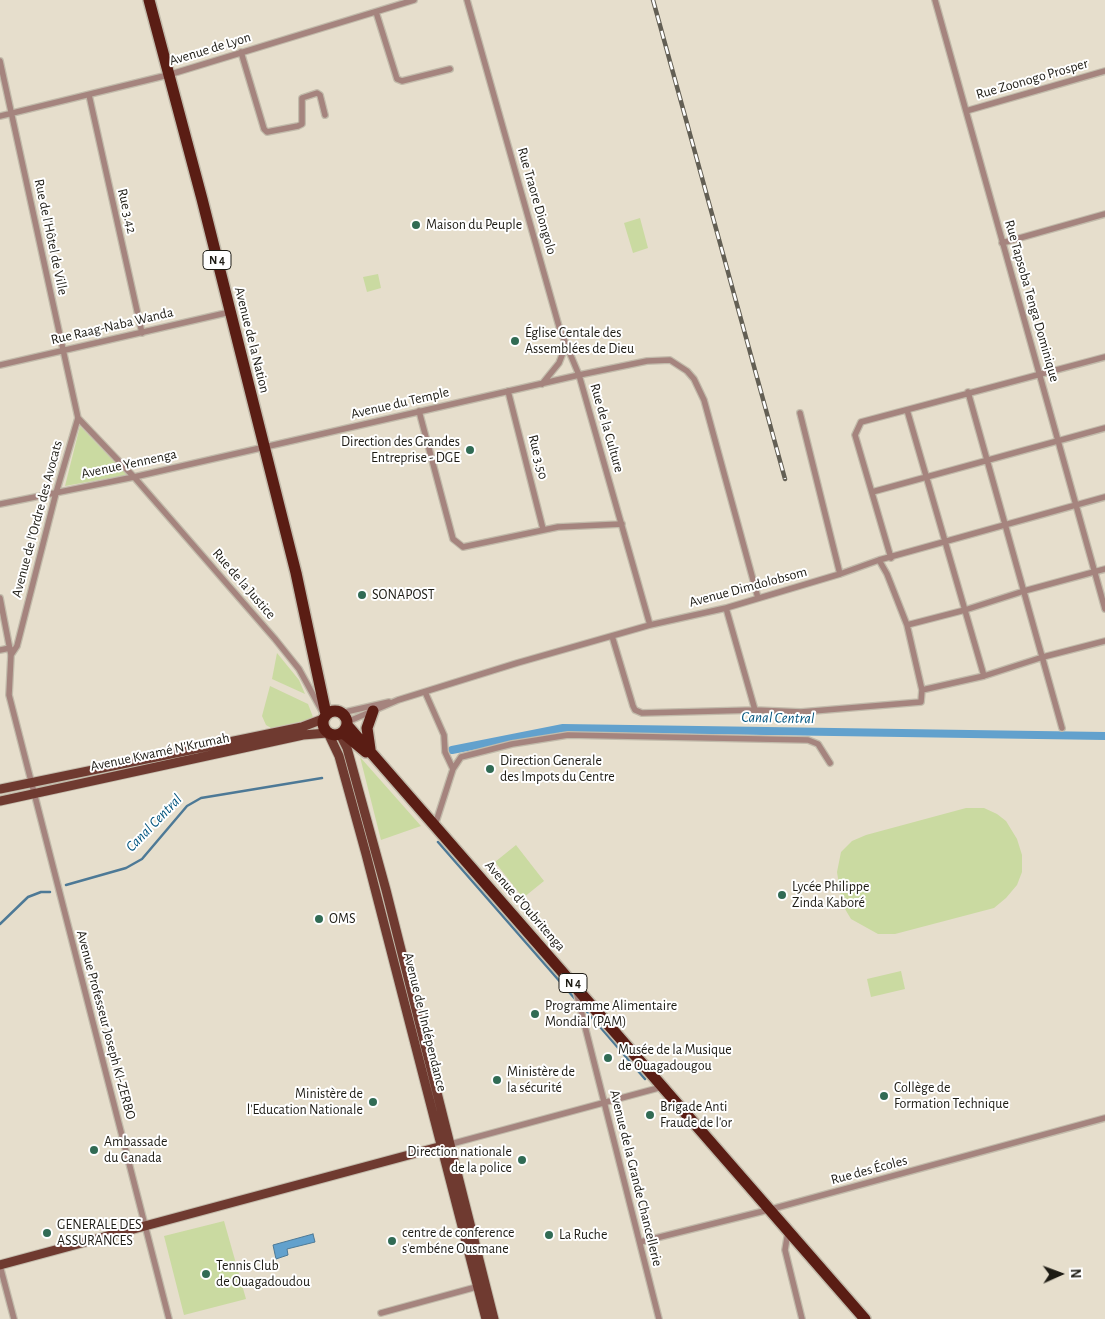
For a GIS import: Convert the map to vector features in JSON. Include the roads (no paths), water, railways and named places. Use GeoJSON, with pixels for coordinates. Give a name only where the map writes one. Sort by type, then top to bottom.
{"type":"FeatureCollection","features":[{"type":"Feature","properties":{"kind":"highway","name":"Avenue de la Nation"},"geometry":{"type":"LineString","coordinates":[[149,0],[202,199],[296,573],[313,660],[335,723]]}},
{"type":"Feature","properties":{"kind":"highway"},"geometry":{"type":"LineString","coordinates":[[373,711],[367,728],[373,755]]}},
{"type":"Feature","properties":{"kind":"highway","name":"Avenue d'Oubritenga"},"geometry":{"type":"LineString","coordinates":[[335,723],[373,755],[664,1086],[768,1210]]}},
{"type":"Feature","properties":{"kind":"highway","name":"N 4"},"geometry":{"type":"LineString","coordinates":[[768,1210],[865,1319]]}},
{"type":"Feature","properties":{"kind":"main road","name":"Avenue Kwamé N'Krumah"},"geometry":{"type":"LineString","coordinates":[[0,789],[302,727],[335,723]]}},
{"type":"Feature","properties":{"kind":"main road","name":"Avenue Kwamé N'Krumah"},"geometry":{"type":"LineString","coordinates":[[0,801],[302,736],[335,723]]}},
{"type":"Feature","properties":{"kind":"main road","name":"Avenue de l'Indépendance"},"geometry":{"type":"LineString","coordinates":[[335,723],[339,756],[395,945],[482,1286],[494,1319]]}},
{"type":"Feature","properties":{"kind":"main road"},"geometry":{"type":"LineString","coordinates":[[102,768],[103,778]]}},
{"type":"Feature","properties":{"kind":"main road"},"geometry":{"type":"LineString","coordinates":[[0,1265],[447,1145]]}},
{"type":"Feature","properties":{"kind":"main road","name":"Avenue de l'Indépendance"},"geometry":{"type":"LineString","coordinates":[[482,1286],[486,1319]]}},
{"type":"Feature","properties":{"kind":"street","name":"Avenue de Lyon"},"geometry":{"type":"LineString","coordinates":[[0,116],[168,75],[414,0]]}},
{"type":"Feature","properties":{"kind":"street","name":"Rue Traore Diongolo"},"geometry":{"type":"LineString","coordinates":[[467,0],[566,345],[579,375]]}},
{"type":"Feature","properties":{"kind":"street","name":"Rue Tapsoba Tenga Dominique"},"geometry":{"type":"LineString","coordinates":[[935,0],[1105,608]]}},
{"type":"Feature","properties":{"kind":"street"},"geometry":{"type":"LineString","coordinates":[[376,12],[397,80],[402,81],[450,68]]}},
{"type":"Feature","properties":{"kind":"street"},"geometry":{"type":"LineString","coordinates":[[242,52],[264,129],[267,132],[302,124],[304,120],[300,100],[309,95],[317,93],[320,95],[325,115]]}},
{"type":"Feature","properties":{"kind":"street","name":"Rue de l'Hôtel de Ville"},"geometry":{"type":"LineString","coordinates":[[0,61],[78,418]]}},
{"type":"Feature","properties":{"kind":"street","name":"Rue Zoonogo Prosper"},"geometry":{"type":"LineString","coordinates":[[966,111],[1105,72]]}},
{"type":"Feature","properties":{"kind":"street","name":"Rue 3.42"},"geometry":{"type":"LineString","coordinates":[[89,95],[142,333]]}},
{"type":"Feature","properties":{"kind":"street"},"geometry":{"type":"LineString","coordinates":[[1002,243],[1105,214]]}},
{"type":"Feature","properties":{"kind":"street","name":"Rue Raag-Naba Wanda"},"geometry":{"type":"LineString","coordinates":[[0,364],[230,312]]}},
{"type":"Feature","properties":{"kind":"street"},"geometry":{"type":"LineString","coordinates":[[542,384],[559,363],[566,345]]}},
{"type":"Feature","properties":{"kind":"street"},"geometry":{"type":"LineString","coordinates":[[891,558],[856,435],[861,422],[1105,357]]}},
{"type":"Feature","properties":{"kind":"street","name":"Rue de la Culture"},"geometry":{"type":"LineString","coordinates":[[650,625],[579,375],[659,359],[679,365],[694,379],[704,400],[758,598]]}},
{"type":"Feature","properties":{"kind":"street","name":"Avenue du Temple"},"geometry":{"type":"LineString","coordinates":[[263,446],[579,375]]}},
{"type":"Feature","properties":{"kind":"street","name":"Rue 3.50"},"geometry":{"type":"LineString","coordinates":[[508,391],[543,529]]}},
{"type":"Feature","properties":{"kind":"street"},"geometry":{"type":"LineString","coordinates":[[968,392],[1044,657],[1062,728]]}},
{"type":"Feature","properties":{"kind":"street"},"geometry":{"type":"LineString","coordinates":[[907,410],[984,676]]}},
{"type":"Feature","properties":{"kind":"street"},"geometry":{"type":"LineString","coordinates":[[418,412],[453,538],[463,547],[543,529],[570,525],[622,524]]}},
{"type":"Feature","properties":{"kind":"street"},"geometry":{"type":"LineString","coordinates":[[800,413],[840,574]]}},
{"type":"Feature","properties":{"kind":"street","name":"Rue de la Justice"},"geometry":{"type":"LineString","coordinates":[[78,418],[134,477],[299,669],[335,723]]}},
{"type":"Feature","properties":{"kind":"street","name":"Avenue de l'Ordre des Avocats"},"geometry":{"type":"LineString","coordinates":[[11,655],[17,646],[56,493],[78,418]]}},
{"type":"Feature","properties":{"kind":"street"},"geometry":{"type":"LineString","coordinates":[[872,492],[986,459],[1105,428]]}},
{"type":"Feature","properties":{"kind":"street","name":"Avenue Yennenga"},"geometry":{"type":"LineString","coordinates":[[0,504],[134,477],[263,446]]}},
{"type":"Feature","properties":{"kind":"street","name":"Avenue Dimdolobsom"},"geometry":{"type":"LineString","coordinates":[[335,723],[398,700],[612,636],[650,625],[726,608],[1005,523],[1105,497]]}},
{"type":"Feature","properties":{"kind":"street"},"geometry":{"type":"LineString","coordinates":[[612,636],[633,706],[638,712],[646,714],[755,710],[802,712],[921,702],[922,690],[906,625],[887,574],[879,560]]}},
{"type":"Feature","properties":{"kind":"street"},"geometry":{"type":"LineString","coordinates":[[906,625],[965,610],[1024,590],[1105,569]]}},
{"type":"Feature","properties":{"kind":"street"},"geometry":{"type":"LineString","coordinates":[[0,598],[11,655]]}},
{"type":"Feature","properties":{"kind":"street"},"geometry":{"type":"LineString","coordinates":[[726,608],[755,710]]}},
{"type":"Feature","properties":{"kind":"street"},"geometry":{"type":"LineString","coordinates":[[922,690],[984,676],[1044,657],[1105,641]]}},
{"type":"Feature","properties":{"kind":"street"},"geometry":{"type":"LineString","coordinates":[[0,650],[10,648]]}},
{"type":"Feature","properties":{"kind":"street","name":"Avenue Professeur Joseph KI-ZERBO"},"geometry":{"type":"LineString","coordinates":[[11,655],[9,695],[169,1319]]}},
{"type":"Feature","properties":{"kind":"street"},"geometry":{"type":"LineString","coordinates":[[425,692],[444,735],[445,752],[453,768]]}},
{"type":"Feature","properties":{"kind":"street","name":"Avenue Dimdolobsom"},"geometry":{"type":"LineString","coordinates":[[335,723],[373,711],[398,700]]}},
{"type":"Feature","properties":{"kind":"street"},"geometry":{"type":"LineString","coordinates":[[435,825],[453,768],[461,757],[512,744],[568,735],[808,740],[818,744],[830,763]]}},
{"type":"Feature","properties":{"kind":"street","name":"Avenue de la Grande Chancellerie"},"geometry":{"type":"LineString","coordinates":[[575,985],[659,1319]]}},
{"type":"Feature","properties":{"kind":"street"},"geometry":{"type":"LineString","coordinates":[[447,1145],[664,1086]]}},
{"type":"Feature","properties":{"kind":"street","name":"Rue des Écoles"},"geometry":{"type":"LineString","coordinates":[[640,1242],[768,1210],[1105,1118]]}},
{"type":"Feature","properties":{"kind":"street"},"geometry":{"type":"LineString","coordinates":[[788,1232],[786,1256],[802,1319]]}},
{"type":"Feature","properties":{"kind":"street"},"geometry":{"type":"LineString","coordinates":[[0,1265],[14,1319]]}},
{"type":"Feature","properties":{"kind":"street"},"geometry":{"type":"LineString","coordinates":[[381,1314],[482,1286]]}},
{"type":"Feature","properties":{"kind":"water"},"geometry":{"type":"Polygon","coordinates":[[[313,1234],[315,1242],[287,1249],[288,1255],[276,1259],[273,1245],[313,1234]]]}},
{"type":"Feature","properties":{"kind":"waterway","name":"Canal Central"},"geometry":{"type":"LineString","coordinates":[[452,750],[563,728],[1105,736]]}},
{"type":"Feature","properties":{"kind":"waterway","name":"Canal Central"},"geometry":{"type":"LineString","coordinates":[[66,885],[126,868],[142,859],[187,806],[201,798],[322,778]]}},
{"type":"Feature","properties":{"kind":"waterway"},"geometry":{"type":"LineString","coordinates":[[438,842],[576,1000]]}},
{"type":"Feature","properties":{"kind":"waterway"},"geometry":{"type":"LineString","coordinates":[[0,924],[28,897],[41,892],[50,892]]}},
{"type":"Feature","properties":{"kind":"waterway"},"geometry":{"type":"LineString","coordinates":[[582,1006],[645,1079]]}},
{"type":"Feature","properties":{"kind":"railway"},"geometry":{"type":"LineString","coordinates":[[653,0],[785,479]]}},
{"type":"Feature","properties":{"kind":"place","name":"Maison du Peuple"},"geometry":{"type":"Point","coordinates":[416,225]}},
{"type":"Feature","properties":{"kind":"place","name":"Église Centale des Assemblées de Dieu"},"geometry":{"type":"Point","coordinates":[515,341]}},
{"type":"Feature","properties":{"kind":"place","name":"Direction des Grandes Entreprise - DGE"},"geometry":{"type":"Point","coordinates":[470,450]}},
{"type":"Feature","properties":{"kind":"place","name":"SONAPOST"},"geometry":{"type":"Point","coordinates":[362,595]}},
{"type":"Feature","properties":{"kind":"place","name":"Direction Generale des Impots du Centre"},"geometry":{"type":"Point","coordinates":[490,769]}},
{"type":"Feature","properties":{"kind":"place","name":"Lycée Philippe Zinda Kaboré"},"geometry":{"type":"Point","coordinates":[782,895]}},
{"type":"Feature","properties":{"kind":"place","name":"OMS"},"geometry":{"type":"Point","coordinates":[319,919]}},
{"type":"Feature","properties":{"kind":"place","name":"Programme Alimentaire Mondial (PAM)"},"geometry":{"type":"Point","coordinates":[535,1014]}},
{"type":"Feature","properties":{"kind":"place","name":"Musée de la Musique de Ouagadougou"},"geometry":{"type":"Point","coordinates":[608,1058]}},
{"type":"Feature","properties":{"kind":"place","name":"Ministère de la sécurité"},"geometry":{"type":"Point","coordinates":[497,1080]}},
{"type":"Feature","properties":{"kind":"place","name":"Collège de Formation Technique"},"geometry":{"type":"Point","coordinates":[884,1096]}},
{"type":"Feature","properties":{"kind":"place","name":"Ministère de l'Education Nationale"},"geometry":{"type":"Point","coordinates":[373,1102]}},
{"type":"Feature","properties":{"kind":"place","name":"Brigade Anti Fraude de l'or"},"geometry":{"type":"Point","coordinates":[650,1115]}},
{"type":"Feature","properties":{"kind":"place","name":"Ambassade du Canada"},"geometry":{"type":"Point","coordinates":[94,1150]}},
{"type":"Feature","properties":{"kind":"place","name":"Direction nationale de la police"},"geometry":{"type":"Point","coordinates":[522,1160]}},
{"type":"Feature","properties":{"kind":"place","name":"GENERALE DES ASSURANCES"},"geometry":{"type":"Point","coordinates":[47,1233]}},
{"type":"Feature","properties":{"kind":"place","name":"La Ruche"},"geometry":{"type":"Point","coordinates":[549,1235]}},
{"type":"Feature","properties":{"kind":"place","name":"centre de conference s'embéne Ousmane"},"geometry":{"type":"Point","coordinates":[392,1241]}},
{"type":"Feature","properties":{"kind":"place","name":"Tennis Club de Ouagadoudou"},"geometry":{"type":"Point","coordinates":[206,1274]}}]}
